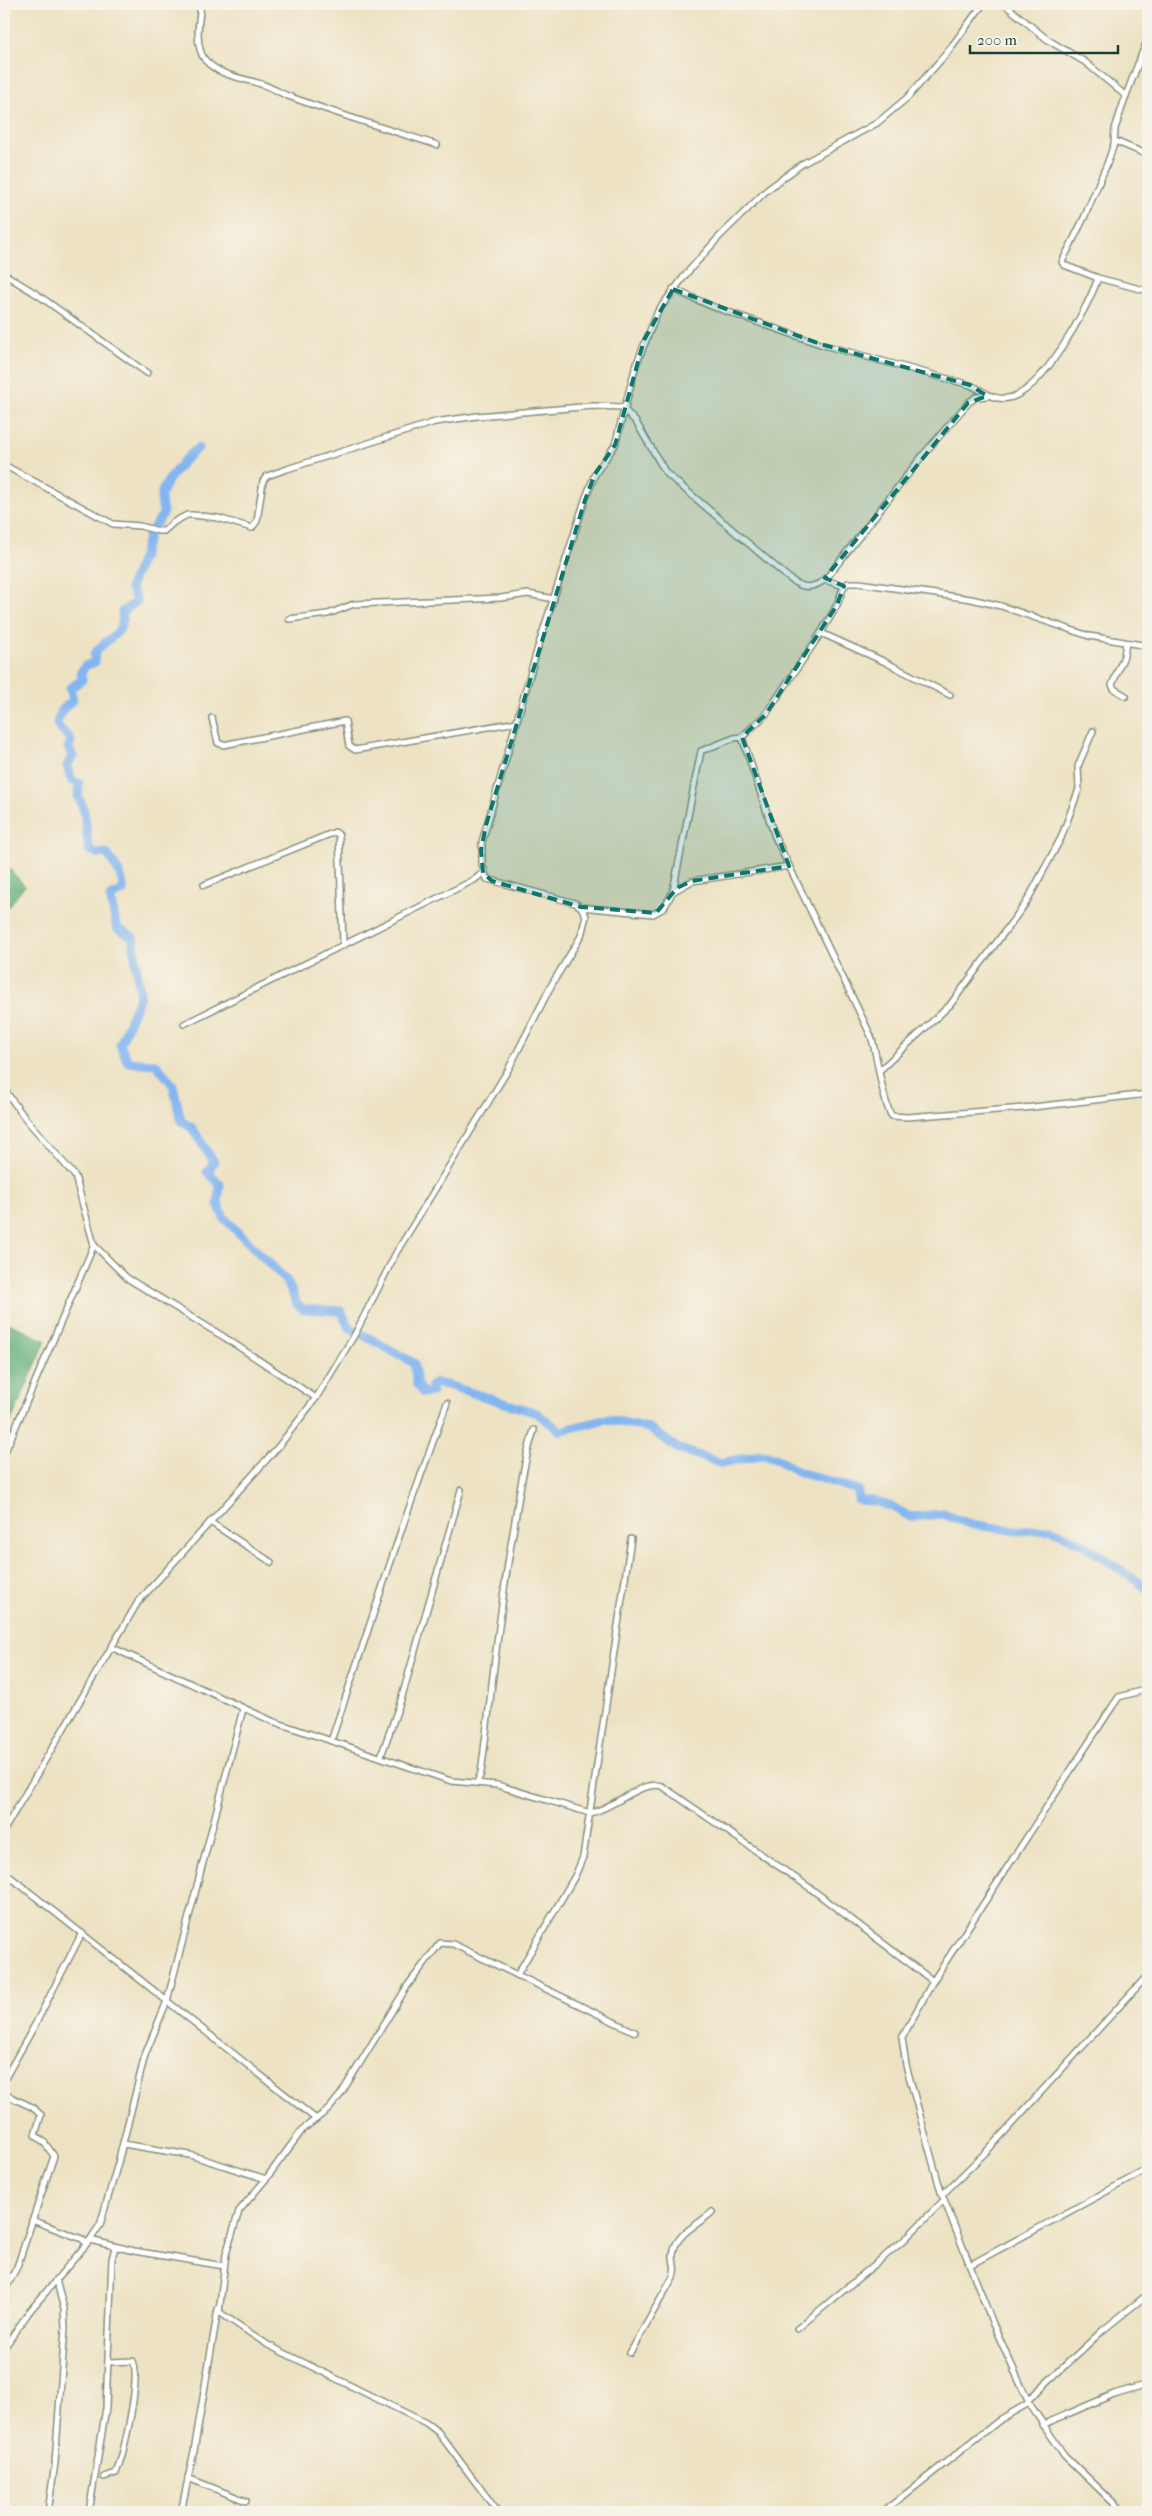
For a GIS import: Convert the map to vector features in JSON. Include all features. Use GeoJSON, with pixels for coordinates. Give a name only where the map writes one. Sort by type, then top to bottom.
{"type":"FeatureCollection","features":[{"type":"Feature","properties":{"kind":"street"},"geometry":{"type":"LineString","coordinates":[[201,4],[198,27],[200,46],[205,59],[212,65],[241,80],[262,84],[356,120],[437,145]]}},
{"type":"Feature","properties":{"kind":"street"},"geometry":{"type":"LineString","coordinates":[[983,4],[946,54],[898,107],[866,130],[802,164],[767,190],[734,220],[673,290],[658,311],[644,340],[626,411],[615,445],[599,467],[589,488],[554,599],[484,834],[481,850],[483,873],[492,882],[561,898],[581,907],[653,914],[664,908],[673,891],[701,751],[734,738],[742,737],[766,714],[821,633],[837,606],[844,586],[848,583],[859,582],[970,599],[1001,606],[1089,636],[1148,646]]}},
{"type":"Feature","properties":{"kind":"street"},"geometry":{"type":"LineString","coordinates":[[1004,4],[1048,40],[1085,62],[1126,96]]}},
{"type":"Feature","properties":{"kind":"street"},"geometry":{"type":"LineString","coordinates":[[1148,38],[1116,127],[1115,141],[1087,211],[1062,262],[1098,278],[1148,291]]}},
{"type":"Feature","properties":{"kind":"street"},"geometry":{"type":"LineString","coordinates":[[1115,141],[1148,155]]}},
{"type":"Feature","properties":{"kind":"street"},"geometry":{"type":"LineString","coordinates":[[4,274],[38,295],[147,372]]}},
{"type":"Feature","properties":{"kind":"street"},"geometry":{"type":"LineString","coordinates":[[4,465],[108,522],[164,531],[174,522],[188,515],[193,515],[223,519],[252,528],[256,521],[262,483],[267,476],[423,425],[472,416],[593,406],[616,406],[626,411],[636,422],[659,465],[666,473],[790,579],[804,588],[825,580],[923,455],[968,403],[976,397],[1010,398],[1031,385],[1074,330],[1090,301],[1098,278]]}},
{"type":"Feature","properties":{"kind":"street"},"geometry":{"type":"LineString","coordinates":[[673,290],[711,306],[820,344],[918,373],[970,385],[987,396]]}},
{"type":"Feature","properties":{"kind":"street"},"geometry":{"type":"LineString","coordinates":[[825,580],[844,586]]}},
{"type":"Feature","properties":{"kind":"street"},"geometry":{"type":"LineString","coordinates":[[289,619],[328,614],[354,604],[507,597],[528,594],[554,599]]}},
{"type":"Feature","properties":{"kind":"street"},"geometry":{"type":"LineString","coordinates":[[821,633],[950,694]]}},
{"type":"Feature","properties":{"kind":"street"},"geometry":{"type":"LineString","coordinates":[[1126,643],[1124,656],[1112,685],[1126,696]]}},
{"type":"Feature","properties":{"kind":"street"},"geometry":{"type":"LineString","coordinates":[[212,718],[218,743],[223,745],[345,721],[349,746],[355,750],[517,722]]}},
{"type":"Feature","properties":{"kind":"street"},"geometry":{"type":"LineString","coordinates":[[880,1070],[950,1005],[1026,903],[1060,838],[1079,789],[1078,766],[1094,731]]}},
{"type":"Feature","properties":{"kind":"street"},"geometry":{"type":"LineString","coordinates":[[742,737],[766,815],[862,1014],[876,1052],[888,1110],[897,1118],[1024,1108],[1148,1094]]}},
{"type":"Feature","properties":{"kind":"street"},"geometry":{"type":"LineString","coordinates":[[204,885],[306,844],[326,834],[335,832],[339,835],[343,944]]}},
{"type":"Feature","properties":{"kind":"street"},"geometry":{"type":"LineString","coordinates":[[673,891],[692,881],[789,866]]}},
{"type":"Feature","properties":{"kind":"street"},"geometry":{"type":"LineString","coordinates":[[184,1024],[474,880],[483,873]]}},
{"type":"Feature","properties":{"kind":"street"},"geometry":{"type":"LineString","coordinates":[[4,1830],[138,1602],[278,1447],[316,1398],[355,1334],[396,1253],[508,1070],[552,984],[578,942],[586,922],[586,916],[581,907]]}},
{"type":"Feature","properties":{"kind":"street"},"geometry":{"type":"LineString","coordinates":[[4,1089],[25,1118],[75,1176],[94,1245],[126,1278],[216,1333],[316,1398]]}},
{"type":"Feature","properties":{"kind":"street"},"geometry":{"type":"LineString","coordinates":[[4,1454],[94,1245]]}},
{"type":"Feature","properties":{"kind":"street"},"geometry":{"type":"LineString","coordinates":[[331,1741],[402,1525],[447,1403]]}},
{"type":"Feature","properties":{"kind":"street"},"geometry":{"type":"LineString","coordinates":[[478,1783],[493,1686],[494,1658],[508,1557],[524,1465],[534,1430]]}},
{"type":"Feature","properties":{"kind":"street"},"geometry":{"type":"LineString","coordinates":[[381,1756],[401,1700],[461,1490]]}},
{"type":"Feature","properties":{"kind":"street"},"geometry":{"type":"LineString","coordinates":[[210,1522],[271,1562]]}},
{"type":"Feature","properties":{"kind":"street"},"geometry":{"type":"LineString","coordinates":[[517,1975],[575,1876],[583,1857],[631,1539]]}},
{"type":"Feature","properties":{"kind":"street"},"geometry":{"type":"LineString","coordinates":[[110,1647],[243,1709],[451,1781],[496,1785],[590,1812],[600,1811],[646,1786],[655,1784],[662,1786],[810,1888],[933,1981]]}},
{"type":"Feature","properties":{"kind":"street"},"geometry":{"type":"LineString","coordinates":[[1123,2512],[1064,2455],[1042,2425],[1028,2401],[992,2324],[943,2198],[902,2046],[905,2032],[933,1981],[1112,1707],[1119,1697],[1148,1689]]}},
{"type":"Feature","properties":{"kind":"street"},"geometry":{"type":"LineString","coordinates":[[4,2348],[29,2312],[100,2225],[123,2144],[145,2055],[166,2001],[243,1709]]}},
{"type":"Feature","properties":{"kind":"street"},"geometry":{"type":"LineString","coordinates":[[4,1872],[316,2119]]}},
{"type":"Feature","properties":{"kind":"street"},"geometry":{"type":"LineString","coordinates":[[4,2080],[36,2023],[82,1933]]}},
{"type":"Feature","properties":{"kind":"street"},"geometry":{"type":"LineString","coordinates":[[181,2512],[224,2266],[233,2226],[239,2211],[266,2179],[303,2129],[329,2109],[341,2094],[408,1985],[440,1943],[453,1944],[635,2032]]}},
{"type":"Feature","properties":{"kind":"street"},"geometry":{"type":"LineString","coordinates":[[797,2329],[903,2241],[1148,1975]]}},
{"type":"Feature","properties":{"kind":"street"},"geometry":{"type":"LineString","coordinates":[[4,2094],[32,2107],[41,2115],[35,2136],[44,2142],[54,2156],[17,2267],[4,2292]]}},
{"type":"Feature","properties":{"kind":"street"},"geometry":{"type":"LineString","coordinates":[[123,2144],[190,2155],[266,2179]]}},
{"type":"Feature","properties":{"kind":"street"},"geometry":{"type":"LineString","coordinates":[[970,2264],[1148,2169]]}},
{"type":"Feature","properties":{"kind":"street"},"geometry":{"type":"LineString","coordinates":[[630,2353],[673,2277],[676,2266],[674,2251],[686,2230],[704,2220],[712,2212]]}},
{"type":"Feature","properties":{"kind":"street"},"geometry":{"type":"LineString","coordinates":[[32,2220],[88,2242],[224,2266]]}},
{"type":"Feature","properties":{"kind":"street"},"geometry":{"type":"LineString","coordinates":[[89,2512],[104,2429],[110,2362],[108,2334],[112,2260],[115,2248]]}},
{"type":"Feature","properties":{"kind":"street"},"geometry":{"type":"LineString","coordinates":[[48,2512],[65,2328],[64,2309],[56,2279]]}},
{"type":"Feature","properties":{"kind":"street"},"geometry":{"type":"LineString","coordinates":[[883,2512],[1001,2419],[1028,2401],[1102,2331],[1148,2294]]}},
{"type":"Feature","properties":{"kind":"street"},"geometry":{"type":"LineString","coordinates":[[218,2308],[222,2315],[268,2345],[426,2423],[438,2432],[498,2512]]}},
{"type":"Feature","properties":{"kind":"street"},"geometry":{"type":"LineString","coordinates":[[104,2477],[116,2473],[120,2464],[126,2440],[136,2377],[133,2361],[110,2362]]}},
{"type":"Feature","properties":{"kind":"street"},"geometry":{"type":"LineString","coordinates":[[1042,2425],[1114,2394],[1148,2384]]}},
{"type":"Feature","properties":{"kind":"street"},"geometry":{"type":"LineString","coordinates":[[188,2478],[246,2501]]}},
{"type":"Feature","properties":{"kind":"highlighted area"},"geometry":{"type":"Polygon","coordinates":[[[673,289],[820,344],[970,385],[987,396],[968,403],[825,578],[844,586],[837,605],[766,714],[742,737],[789,866],[692,881],[677,888],[656,913],[581,907],[492,881],[483,873],[481,850],[486,825],[585,500],[595,474],[615,445],[644,340],[673,289]]]}},
{"type":"Feature","properties":{"kind":"green space"},"geometry":{"type":"Polygon","coordinates":[[[4,863],[25,886],[4,912],[4,863]]]}},
{"type":"Feature","properties":{"kind":"green space"},"geometry":{"type":"Polygon","coordinates":[[[9,1323],[46,1341],[4,1437],[4,1334],[9,1323]]]}},
{"type":"Feature","properties":{"kind":"waterway"},"geometry":{"type":"LineString","coordinates":[[198,448],[175,471],[162,493],[163,514],[149,534],[143,556],[130,587],[137,601],[122,612],[123,620],[118,632],[98,649],[94,655],[95,662],[85,666],[81,672],[82,680],[70,688],[73,700],[62,710],[57,723],[71,741],[68,748],[73,756],[67,766],[72,781],[79,783],[78,798],[85,815],[89,850],[98,854],[106,853],[121,877],[123,891],[110,897],[117,928],[133,937],[140,995],[120,1045],[128,1062],[156,1064],[173,1085],[181,1121],[192,1128],[214,1162],[207,1172],[220,1184],[218,1204],[224,1218],[287,1281],[297,1304],[303,1309],[341,1311],[349,1327],[414,1363],[417,1385],[423,1393],[432,1392],[431,1386],[436,1383],[447,1385],[537,1413],[560,1431],[607,1419],[649,1428],[677,1448],[720,1463],[761,1455],[773,1457],[799,1472],[858,1490],[858,1500],[874,1501],[893,1507],[910,1517],[943,1514],[970,1524],[1018,1531],[1051,1529],[1083,1544],[1148,1589]]}}]}
